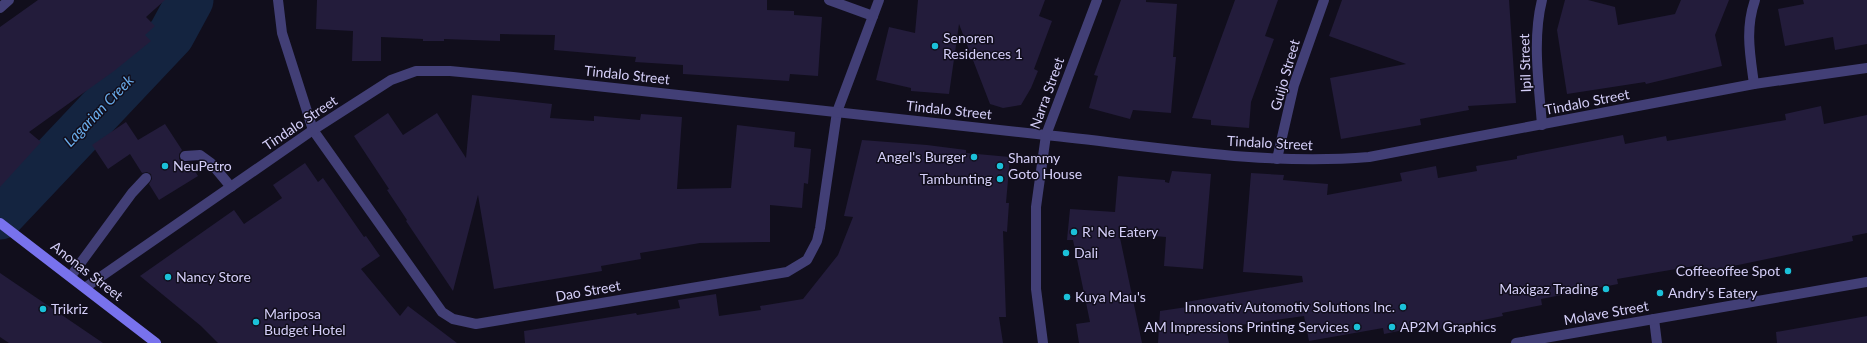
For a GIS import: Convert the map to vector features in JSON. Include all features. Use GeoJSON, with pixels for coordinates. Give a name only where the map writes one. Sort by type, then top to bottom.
{"type":"FeatureCollection","features":[{"type":"Feature","properties":{"kind":"main road","name":"Anonas Street"},"geometry":{"type":"LineString","coordinates":[[0,223],[12,230],[156,343]]}},
{"type":"Feature","properties":{"kind":"street"},"geometry":{"type":"LineString","coordinates":[[0,8],[9,0]]}},
{"type":"Feature","properties":{"kind":"street","name":"Dao Street"},"geometry":{"type":"LineString","coordinates":[[278,0],[282,33],[313,130],[442,312],[453,319],[476,324],[787,272],[807,260],[820,228],[837,112],[879,0]]}},
{"type":"Feature","properties":{"kind":"street"},"geometry":{"type":"LineString","coordinates":[[829,0],[873,16]]}},
{"type":"Feature","properties":{"kind":"street","name":"Narra Street"},"geometry":{"type":"LineString","coordinates":[[1042,343],[1036,289],[1036,207],[1046,135],[1096,0]]}},
{"type":"Feature","properties":{"kind":"street","name":"Guijo Street"},"geometry":{"type":"LineString","coordinates":[[1278,159],[1294,85],[1324,0]]}},
{"type":"Feature","properties":{"kind":"street","name":"Ipil Street"},"geometry":{"type":"LineString","coordinates":[[1542,0],[1537,20],[1538,72],[1542,125]]}},
{"type":"Feature","properties":{"kind":"street"},"geometry":{"type":"LineString","coordinates":[[1754,84],[1748,42],[1750,16],[1755,0]]}},
{"type":"Feature","properties":{"kind":"street","name":"Tindalo Street"},"geometry":{"type":"LineString","coordinates":[[86,287],[313,130],[391,80],[416,71],[458,71],[1278,159],[1337,160],[1369,157],[1754,84],[1867,68]]}},
{"type":"Feature","properties":{"kind":"street"},"geometry":{"type":"LineString","coordinates":[[185,156],[200,156],[211,163],[231,187]]}},
{"type":"Feature","properties":{"kind":"street"},"geometry":{"type":"LineString","coordinates":[[71,276],[132,193],[146,178]]}},
{"type":"Feature","properties":{"kind":"street","name":"Molave Street"},"geometry":{"type":"LineString","coordinates":[[1516,343],[1867,282]]}},
{"type":"Feature","properties":{"kind":"street"},"geometry":{"type":"LineString","coordinates":[[1654,319],[1657,343]]}},
{"type":"Feature","properties":{"kind":"building"},"geometry":{"type":"Polygon","coordinates":[[[38,0],[165,0],[146,17],[155,26],[145,35],[151,41],[114,71],[29,132],[41,142],[0,187],[0,27],[38,0]]]}},
{"type":"Feature","properties":{"kind":"building"},"geometry":{"type":"Polygon","coordinates":[[[317,0],[767,0],[767,10],[794,11],[794,15],[822,17],[818,76],[790,74],[789,81],[683,74],[683,65],[635,62],[636,57],[554,50],[555,35],[500,34],[500,41],[444,39],[444,41],[423,41],[423,39],[381,37],[381,61],[352,61],[353,31],[316,29],[317,0]]]}},
{"type":"Feature","properties":{"kind":"building"},"geometry":{"type":"Polygon","coordinates":[[[918,0],[1045,0],[1039,16],[1052,21],[1034,69],[1038,71],[1031,88],[1021,105],[1003,108],[990,104],[959,24],[949,94],[911,91],[911,88],[876,80],[889,27],[915,33],[918,0]]]}},
{"type":"Feature","properties":{"kind":"building"},"geometry":{"type":"Polygon","coordinates":[[[1121,0],[1146,0],[1146,2],[1177,4],[1173,57],[1176,57],[1171,113],[1133,110],[1130,119],[1089,108],[1098,76],[1094,75],[1121,0]]]}},
{"type":"Feature","properties":{"kind":"building"},"geometry":{"type":"Polygon","coordinates":[[[1235,0],[1278,0],[1265,36],[1274,39],[1251,102],[1249,128],[1211,125],[1211,120],[1192,118],[1235,0]]]}},
{"type":"Feature","properties":{"kind":"building"},"geometry":{"type":"Polygon","coordinates":[[[1342,0],[1509,0],[1516,103],[1468,106],[1469,110],[1420,119],[1421,125],[1341,139],[1330,78],[1406,64],[1329,36],[1342,0]]]}},
{"type":"Feature","properties":{"kind":"building"},"geometry":{"type":"Polygon","coordinates":[[[1565,0],[1588,0],[1615,7],[1618,25],[1675,14],[1681,0],[1729,0],[1715,35],[1722,66],[1646,84],[1645,82],[1567,94],[1557,30],[1565,0]]]}},
{"type":"Feature","properties":{"kind":"building"},"geometry":{"type":"Polygon","coordinates":[[[1803,0],[1867,0],[1867,44],[1835,50],[1833,37],[1785,46],[1778,9],[1804,4],[1803,0]]]}},
{"type":"Feature","properties":{"kind":"building"},"geometry":{"type":"Polygon","coordinates":[[[472,95],[552,104],[550,118],[594,121],[594,116],[640,120],[641,114],[682,117],[677,189],[731,188],[737,125],[795,132],[794,147],[811,149],[808,184],[804,183],[802,208],[770,205],[770,242],[700,243],[640,253],[641,259],[601,266],[602,271],[494,289],[478,195],[453,291],[406,221],[407,220],[387,190],[389,189],[354,136],[388,113],[403,135],[437,113],[466,158],[472,95]]]}},
{"type":"Feature","properties":{"kind":"building"},"geometry":{"type":"Polygon","coordinates":[[[1821,106],[1824,124],[1867,115],[1867,233],[1852,236],[1853,241],[1695,274],[1694,266],[1617,279],[1618,284],[1541,299],[1542,305],[1502,313],[1503,316],[1429,331],[1428,325],[1384,334],[1383,328],[1309,341],[1304,316],[1226,327],[1229,343],[1158,343],[1160,311],[1187,307],[1186,302],[1303,282],[1302,276],[1243,272],[1251,173],[1284,175],[1283,180],[1328,184],[1327,195],[1402,181],[1400,173],[1436,166],[1438,178],[1477,171],[1476,166],[1517,159],[1517,156],[1623,135],[1625,144],[1666,136],[1667,141],[1786,120],[1785,114],[1821,106]]]}},
{"type":"Feature","properties":{"kind":"building","name":"NeuPetro"},"geometry":{"type":"Polygon","coordinates":[[[126,122],[138,140],[165,124],[182,150],[179,154],[179,159],[182,162],[189,162],[198,176],[159,200],[149,184],[152,179],[151,174],[147,172],[142,173],[130,154],[108,169],[92,145],[126,122]]]}},
{"type":"Feature","properties":{"kind":"building"},"geometry":{"type":"Polygon","coordinates":[[[862,140],[927,145],[966,150],[966,153],[1010,157],[1006,203],[1009,203],[1007,232],[1003,231],[1006,317],[999,317],[1003,343],[525,343],[524,331],[636,313],[637,315],[680,308],[678,300],[716,294],[719,316],[761,310],[760,306],[803,299],[838,255],[853,217],[844,216],[862,140]]]}},
{"type":"Feature","properties":{"kind":"building"},"geometry":{"type":"Polygon","coordinates":[[[305,163],[318,182],[323,178],[364,237],[366,236],[380,256],[361,269],[400,316],[408,306],[457,343],[218,343],[201,326],[140,276],[234,210],[244,224],[282,198],[273,185],[305,163]]]}},
{"type":"Feature","properties":{"kind":"building"},"geometry":{"type":"Polygon","coordinates":[[[1172,171],[1211,174],[1203,269],[1164,266],[1166,237],[1119,233],[1142,343],[1079,343],[1076,324],[1090,322],[1073,240],[1067,240],[1070,209],[1115,212],[1118,176],[1165,180],[1165,182],[1169,183],[1172,171]]]}},
{"type":"Feature","properties":{"kind":"building"},"geometry":{"type":"Polygon","coordinates":[[[0,273],[103,343],[9,343],[0,337],[0,273]]]}},
{"type":"Feature","properties":{"kind":"building"},"geometry":{"type":"Polygon","coordinates":[[[1867,316],[1867,343],[1777,343],[1776,332],[1867,316]]]}},
{"type":"Feature","properties":{"kind":"waterway","name":"Lagarian Creek"},"geometry":{"type":"LineString","coordinates":[[0,216],[171,35],[190,0]]}},
{"type":"Feature","properties":{"kind":"place","name":"Senoren Residences 1"},"geometry":{"type":"Point","coordinates":[935,46]}},
{"type":"Feature","properties":{"kind":"place","name":"Angel's Burger"},"geometry":{"type":"Point","coordinates":[974,157]}},
{"type":"Feature","properties":{"kind":"place","name":"NeuPetro"},"geometry":{"type":"Point","coordinates":[165,166]}},
{"type":"Feature","properties":{"kind":"place","name":"Shammy Goto House"},"geometry":{"type":"Point","coordinates":[1000,166]}},
{"type":"Feature","properties":{"kind":"place","name":"Tambunting"},"geometry":{"type":"Point","coordinates":[1000,179]}},
{"type":"Feature","properties":{"kind":"place","name":"R' Ne Eatery"},"geometry":{"type":"Point","coordinates":[1074,232]}},
{"type":"Feature","properties":{"kind":"place","name":"Dali"},"geometry":{"type":"Point","coordinates":[1066,253]}},
{"type":"Feature","properties":{"kind":"place","name":"Coffeeoffee Spot"},"geometry":{"type":"Point","coordinates":[1788,271]}},
{"type":"Feature","properties":{"kind":"place","name":"Nancy Store"},"geometry":{"type":"Point","coordinates":[168,277]}},
{"type":"Feature","properties":{"kind":"place","name":"Maxigaz Trading"},"geometry":{"type":"Point","coordinates":[1606,289]}},
{"type":"Feature","properties":{"kind":"place","name":"Andry's Eatery"},"geometry":{"type":"Point","coordinates":[1660,293]}},
{"type":"Feature","properties":{"kind":"place","name":"Kuya Mau's"},"geometry":{"type":"Point","coordinates":[1067,297]}},
{"type":"Feature","properties":{"kind":"place","name":"Innovativ Automotiv Solutions Inc."},"geometry":{"type":"Point","coordinates":[1403,307]}},
{"type":"Feature","properties":{"kind":"place","name":"Trikriz"},"geometry":{"type":"Point","coordinates":[43,309]}},
{"type":"Feature","properties":{"kind":"place","name":"Mariposa Budget Hotel"},"geometry":{"type":"Point","coordinates":[256,322]}},
{"type":"Feature","properties":{"kind":"place","name":"AM Impressions Printing Services"},"geometry":{"type":"Point","coordinates":[1357,327]}},
{"type":"Feature","properties":{"kind":"place","name":"AP2M Graphics"},"geometry":{"type":"Point","coordinates":[1392,327]}}]}
